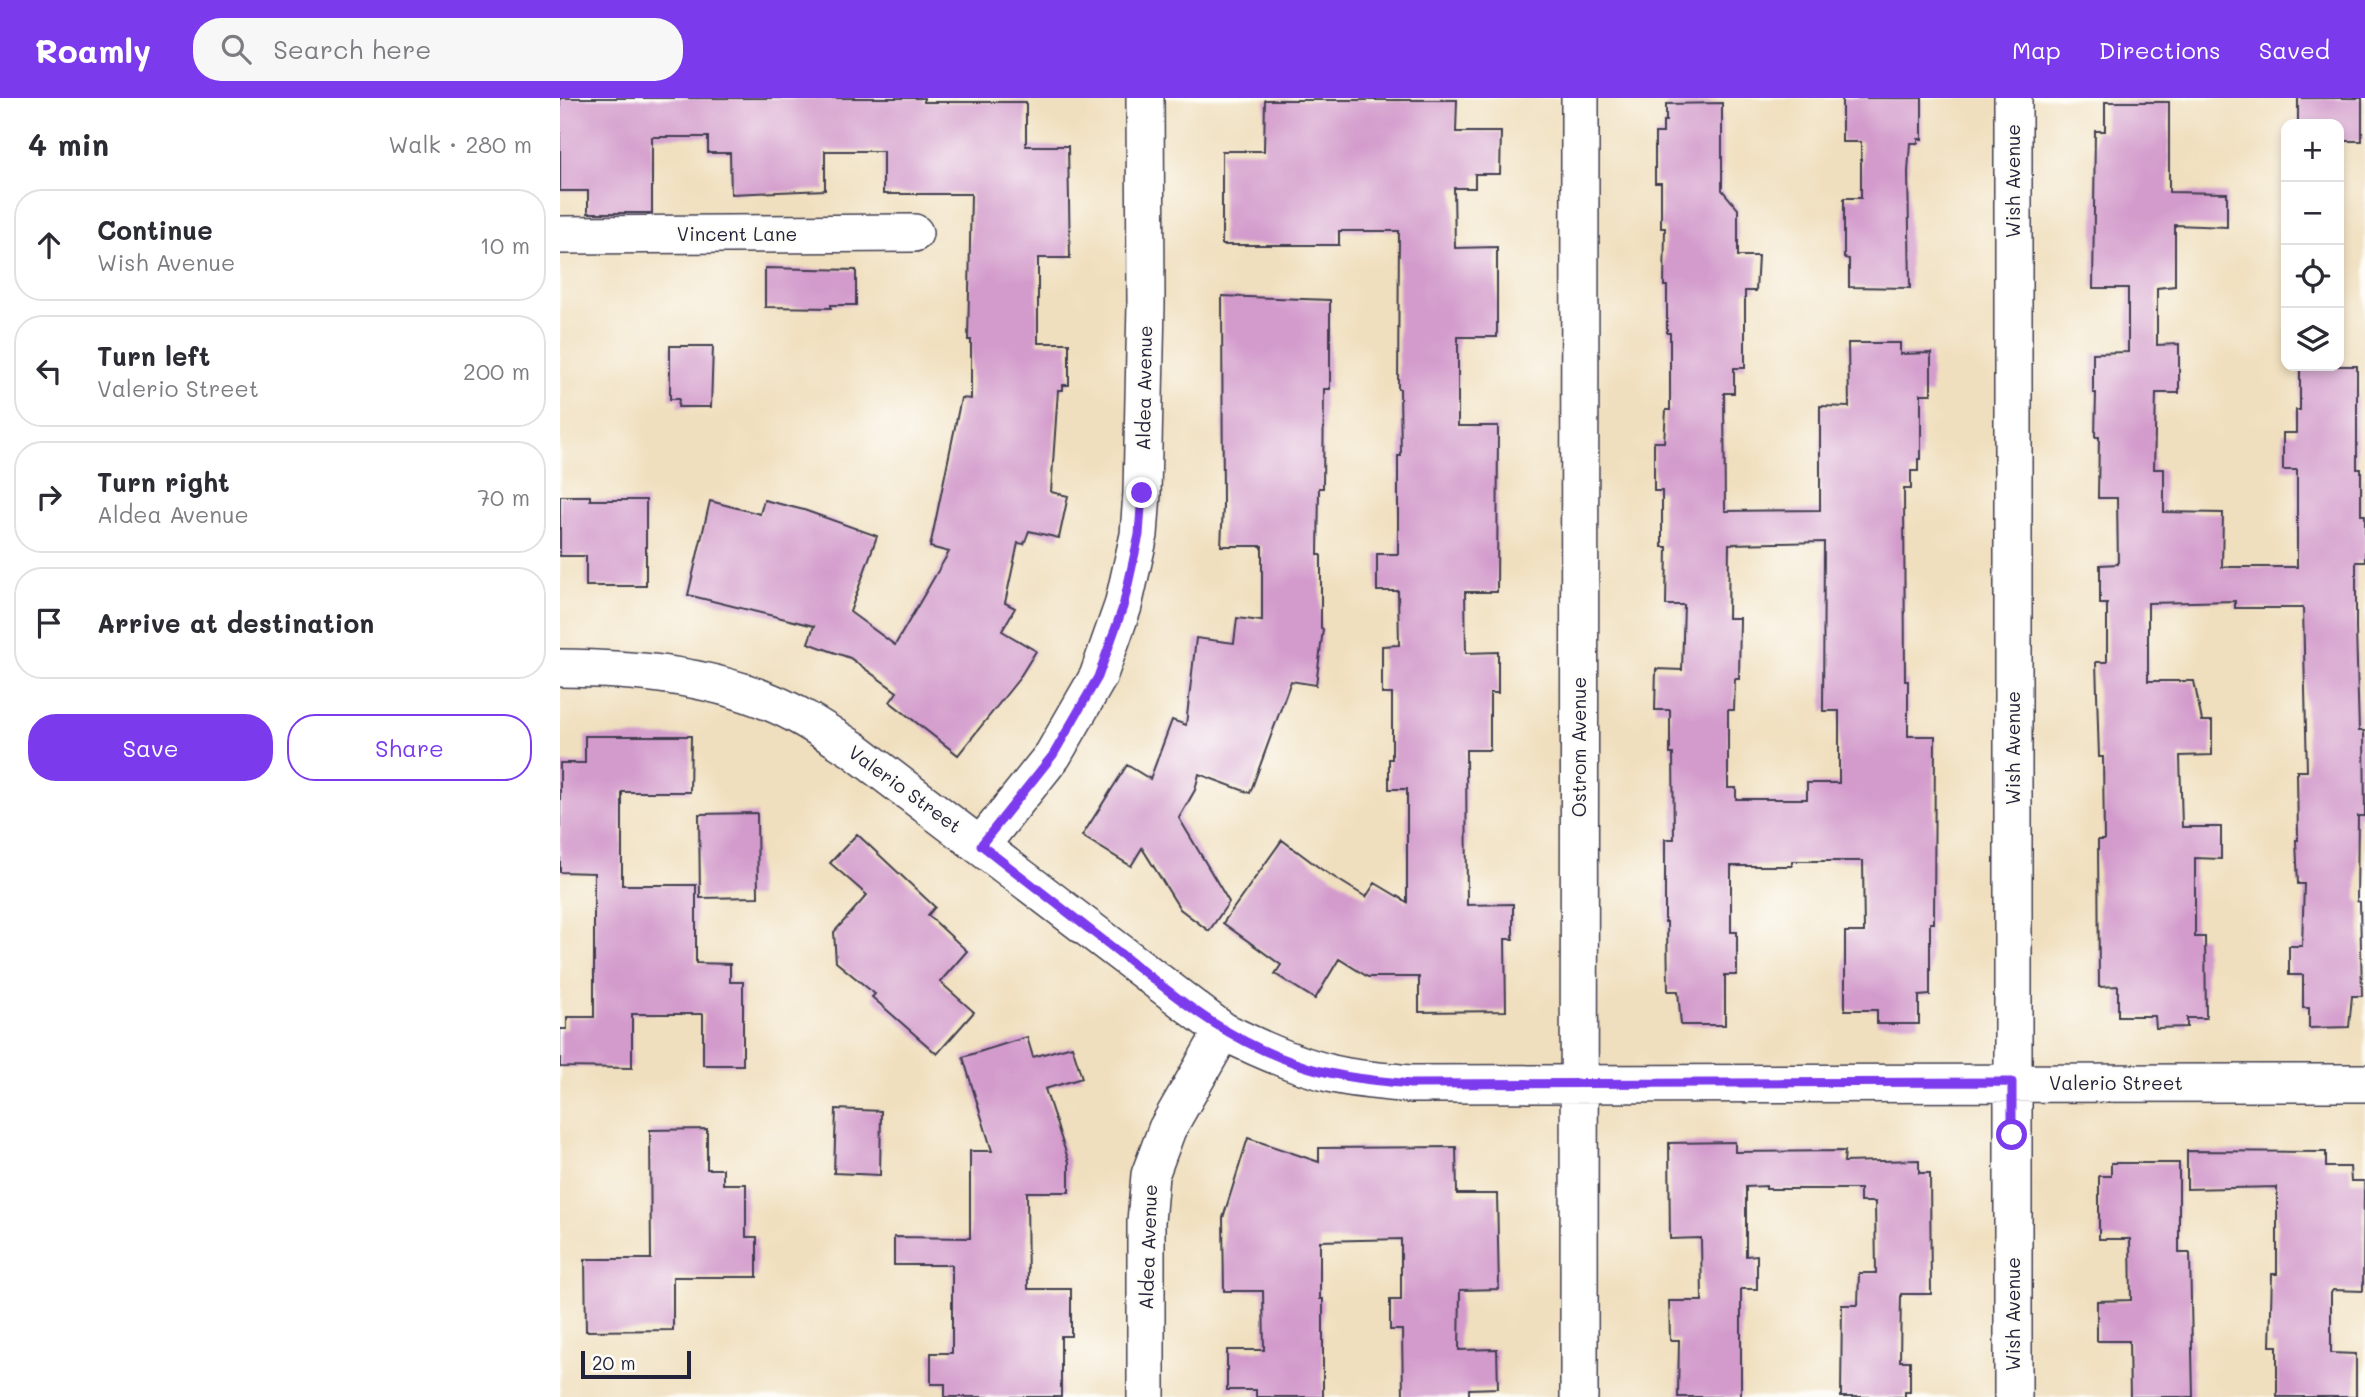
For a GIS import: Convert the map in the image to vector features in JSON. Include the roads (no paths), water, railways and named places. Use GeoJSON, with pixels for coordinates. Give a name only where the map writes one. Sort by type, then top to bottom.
{"type":"FeatureCollection","features":[{"type":"Feature","properties":{"kind":"street","name":"Aldea Avenue"},"geometry":{"type":"LineString","coordinates":[[981,845],[1053,755],[1098,677],[1123,607],[1139,535],[1146,303],[1145,98]]}},
{"type":"Feature","properties":{"kind":"street","name":"Ostrom Avenue"},"geometry":{"type":"LineString","coordinates":[[1579,1397],[1580,98]]}},
{"type":"Feature","properties":{"kind":"street","name":"Wish Avenue"},"geometry":{"type":"LineString","coordinates":[[2012,98],[2013,1397]]}},
{"type":"Feature","properties":{"kind":"street","name":"Vincent Lane"},"geometry":{"type":"LineString","coordinates":[[560,235],[914,233]]}},
{"type":"Feature","properties":{"kind":"street","name":"Valerio Street"},"geometry":{"type":"LineString","coordinates":[[560,668],[622,669],[671,674],[738,691],[771,702],[804,718],[854,750],[981,845],[1180,1001],[1223,1031],[1258,1049],[1331,1074],[1410,1084],[2365,1083]]}},
{"type":"Feature","properties":{"kind":"street","name":"Aldea Avenue"},"geometry":{"type":"LineString","coordinates":[[1146,1397],[1146,1222],[1150,1175],[1167,1129],[1223,1031]]}}]}
